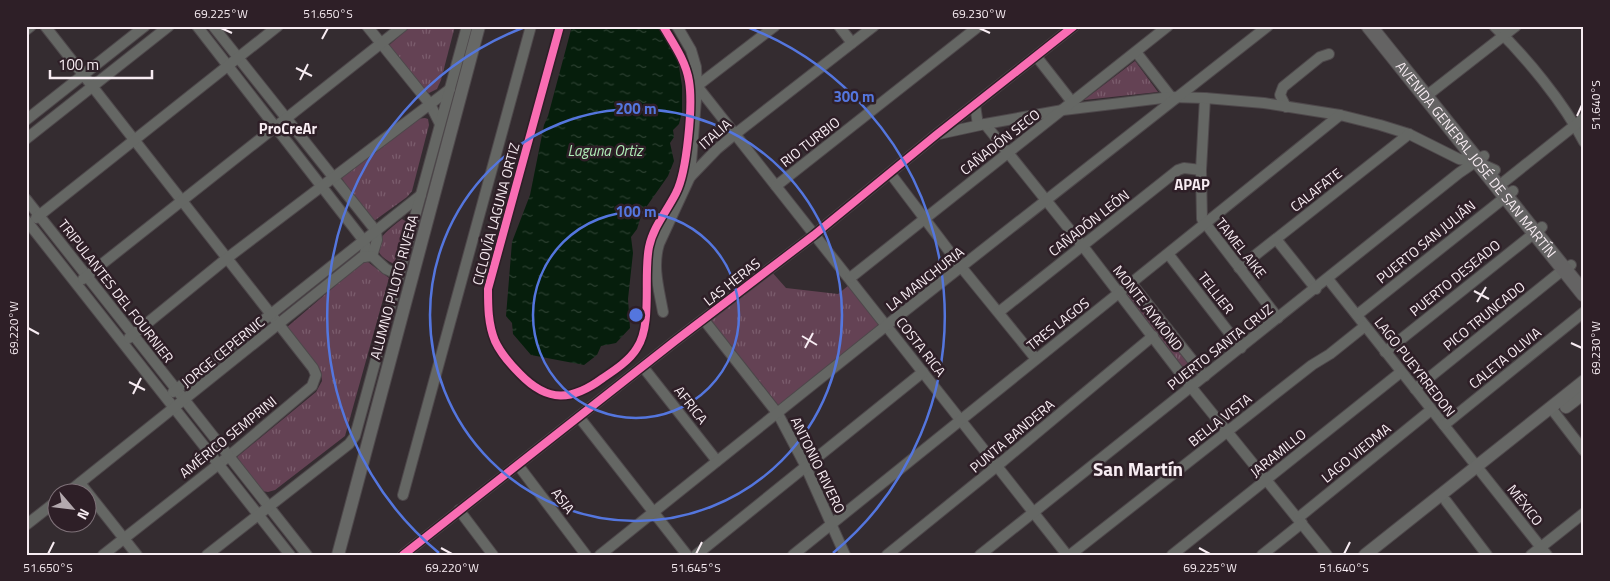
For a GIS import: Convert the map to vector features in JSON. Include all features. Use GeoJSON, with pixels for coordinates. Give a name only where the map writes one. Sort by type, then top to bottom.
{"type":"FeatureCollection","features":[{"type":"Feature","properties":{"kind":"highway","name":"AVENIDA GENERAL JOSÉ DE SAN MARTÍN"},"geometry":{"type":"LineString","coordinates":[[1369,26],[1505,185],[1567,267],[1584,294]]}},
{"type":"Feature","properties":{"kind":"highway","name":"AVENIDA GENERAL JOSÉ DE SAN MARTÍN"},"geometry":{"type":"LineString","coordinates":[[1381,26],[1429,94]]}},
{"type":"Feature","properties":{"kind":"highway","name":"AVENIDA GENERAL JOSÉ DE SAN MARTÍN"},"geometry":{"type":"LineString","coordinates":[[1481,159],[1505,185]]}},
{"type":"Feature","properties":{"kind":"highway","name":"AVENIDA GENERAL JOSÉ DE SAN MARTÍN"},"geometry":{"type":"LineString","coordinates":[[1567,267],[1584,282]]}},
{"type":"Feature","properties":{"kind":"main road","name":"ALUMNO PILOTO RIVERA"},"geometry":{"type":"LineString","coordinates":[[339,553],[479,26]]}},
{"type":"Feature","properties":{"kind":"main road","name":"ALUMNO PILOTO RIVERA"},"geometry":{"type":"LineString","coordinates":[[339,553],[486,26]]}},
{"type":"Feature","properties":{"kind":"main road"},"geometry":{"type":"LineString","coordinates":[[1365,555],[1553,412],[1584,382]]}},
{"type":"Feature","properties":{"kind":"main road"},"geometry":{"type":"LineString","coordinates":[[1553,412],[1584,393]]}},
{"type":"Feature","properties":{"kind":"main road"},"geometry":{"type":"LineString","coordinates":[[1378,555],[1446,501],[1479,470]]}},
{"type":"Feature","properties":{"kind":"street"},"geometry":{"type":"LineString","coordinates":[[26,30],[31,26]]}},
{"type":"Feature","properties":{"kind":"street"},"geometry":{"type":"LineString","coordinates":[[45,26],[278,325]]}},
{"type":"Feature","properties":{"kind":"street"},"geometry":{"type":"LineString","coordinates":[[26,120],[145,26]]}},
{"type":"Feature","properties":{"kind":"street"},"geometry":{"type":"LineString","coordinates":[[26,139],[169,26]]}},
{"type":"Feature","properties":{"kind":"street"},"geometry":{"type":"LineString","coordinates":[[197,26],[364,241],[368,256],[386,269],[399,275]]}},
{"type":"Feature","properties":{"kind":"street"},"geometry":{"type":"LineString","coordinates":[[213,26],[376,231],[376,240],[368,256]]}},
{"type":"Feature","properties":{"kind":"street"},"geometry":{"type":"LineString","coordinates":[[28,222],[278,26]]}},
{"type":"Feature","properties":{"kind":"street"},"geometry":{"type":"LineString","coordinates":[[367,26],[430,104],[440,124]]}},
{"type":"Feature","properties":{"kind":"street"},"geometry":{"type":"LineString","coordinates":[[76,283],[403,26]]}},
{"type":"Feature","properties":{"kind":"street"},"geometry":{"type":"LineString","coordinates":[[208,555],[349,444],[355,436],[467,26]]}},
{"type":"Feature","properties":{"kind":"street"},"geometry":{"type":"LineString","coordinates":[[403,495],[531,26]]}},
{"type":"Feature","properties":{"kind":"street"},"geometry":{"type":"LineString","coordinates":[[677,26],[694,58],[697,86],[690,177]]}},
{"type":"Feature","properties":{"kind":"street"},"geometry":{"type":"LineString","coordinates":[[697,86],[775,26]]}},
{"type":"Feature","properties":{"kind":"street"},"geometry":{"type":"LineString","coordinates":[[838,26],[852,43]]}},
{"type":"Feature","properties":{"kind":"street","name":"ITALIA"},"geometry":{"type":"LineString","coordinates":[[663,312],[657,278],[656,253],[690,177],[734,134],[874,26]]}},
{"type":"Feature","properties":{"kind":"street","name":"RIO TURBIO"},"geometry":{"type":"LineString","coordinates":[[776,186],[979,26]]}},
{"type":"Feature","properties":{"kind":"street","name":"LAS HERAS"},"geometry":{"type":"LineString","coordinates":[[403,555],[814,234],[1074,26]]}},
{"type":"Feature","properties":{"kind":"street","name":"CAÑADÓN SECO"},"geometry":{"type":"LineString","coordinates":[[850,278],[1168,26]]}},
{"type":"Feature","properties":{"kind":"street","name":"LA MANCHURIA"},"geometry":{"type":"LineString","coordinates":[[600,555],[887,325],[962,268],[1175,97],[1268,26]]}},
{"type":"Feature","properties":{"kind":"street"},"geometry":{"type":"LineString","coordinates":[[1494,26],[1541,79],[1575,125],[1584,142]]}},
{"type":"Feature","properties":{"kind":"street"},"geometry":{"type":"LineString","coordinates":[[1429,94],[1516,26]]}},
{"type":"Feature","properties":{"kind":"street"},"geometry":{"type":"LineString","coordinates":[[1136,52],[1175,97]]}},
{"type":"Feature","properties":{"kind":"street"},"geometry":{"type":"LineString","coordinates":[[1264,103],[1320,57],[1329,54]]}},
{"type":"Feature","properties":{"kind":"street"},"geometry":{"type":"LineString","coordinates":[[1036,56],[1072,102]]}},
{"type":"Feature","properties":{"kind":"street","name":"COSTA RICA"},"geometry":{"type":"LineString","coordinates":[[697,86],[1069,555]]}},
{"type":"Feature","properties":{"kind":"street"},"geometry":{"type":"LineString","coordinates":[[1283,87],[1280,95],[1286,107]]}},
{"type":"Feature","properties":{"kind":"street"},"geometry":{"type":"LineString","coordinates":[[122,344],[226,259],[450,89]]}},
{"type":"Feature","properties":{"kind":"street"},"geometry":{"type":"LineString","coordinates":[[936,135],[981,124],[1063,110],[1175,97],[1205,98],[1264,103],[1340,116],[1410,134],[1459,159],[1481,159]]}},
{"type":"Feature","properties":{"kind":"street","name":"TAMEL AIKE"},"geometry":{"type":"LineString","coordinates":[[1205,98],[1200,214],[1205,225],[1278,318]]}},
{"type":"Feature","properties":{"kind":"street"},"geometry":{"type":"LineString","coordinates":[[975,105],[981,124]]}},
{"type":"Feature","properties":{"kind":"street","name":"TRES LAGOS"},"geometry":{"type":"LineString","coordinates":[[793,555],[1340,116]]}},
{"type":"Feature","properties":{"kind":"street","name":"PUERTO SAN JULIÁN"},"geometry":{"type":"LineString","coordinates":[[1357,315],[1584,118]]}},
{"type":"Feature","properties":{"kind":"street","name":"MONTE AYMOND"},"geometry":{"type":"LineString","coordinates":[[981,124],[1008,153],[1082,245],[1191,387],[1327,555]]}},
{"type":"Feature","properties":{"kind":"street","name":"CALAFATE"},"geometry":{"type":"LineString","coordinates":[[1239,268],[1410,134]]}},
{"type":"Feature","properties":{"kind":"street","name":"PUERTO SANTA CRUZ"},"geometry":{"type":"LineString","coordinates":[[980,555],[1459,173],[1481,159]]}},
{"type":"Feature","properties":{"kind":"street","name":"CAÑADÓN LEÓN"},"geometry":{"type":"LineString","coordinates":[[999,312],[1178,170],[1184,168],[1201,170]]}},
{"type":"Feature","properties":{"kind":"street"},"geometry":{"type":"LineString","coordinates":[[890,173],[962,268],[1036,359]]}},
{"type":"Feature","properties":{"kind":"street","name":"JORGE CEPERNIC"},"geometry":{"type":"LineString","coordinates":[[166,397],[421,195]]}},
{"type":"Feature","properties":{"kind":"street","name":"TRIPULANTES DEL FOURNIER"},"geometry":{"type":"LineString","coordinates":[[26,199],[307,555]]}},
{"type":"Feature","properties":{"kind":"street","name":"TRIPULANTES DEL FOURNIER"},"geometry":{"type":"LineString","coordinates":[[28,222],[122,344],[290,555]]}},
{"type":"Feature","properties":{"kind":"street","name":"PUERTO DESEADO"},"geometry":{"type":"LineString","coordinates":[[1385,352],[1538,230]]}},
{"type":"Feature","properties":{"kind":"street"},"geometry":{"type":"LineString","coordinates":[[1276,239],[1316,288]]}},
{"type":"Feature","properties":{"kind":"street","name":"TELLIER"},"geometry":{"type":"LineString","coordinates":[[1168,254],[1241,348]]}},
{"type":"Feature","properties":{"kind":"street","name":"JORGE CEPERNIC"},"geometry":{"type":"LineString","coordinates":[[80,483],[278,325],[368,256]]}},
{"type":"Feature","properties":{"kind":"street","name":"PICO TRUNCADO"},"geometry":{"type":"LineString","coordinates":[[1415,389],[1567,267]]}},
{"type":"Feature","properties":{"kind":"street","name":"LAGO PUEYRREDON"},"geometry":{"type":"LineString","coordinates":[[1328,279],[1479,470]]}},
{"type":"Feature","properties":{"kind":"street"},"geometry":{"type":"LineString","coordinates":[[1132,284],[1205,376]]}},
{"type":"Feature","properties":{"kind":"street","name":"CALETA OLIVIA"},"geometry":{"type":"LineString","coordinates":[[1444,425],[1584,312]]}},
{"type":"Feature","properties":{"kind":"street","name":"ANTONIO RIVERO"},"geometry":{"type":"LineString","coordinates":[[704,320],[778,414],[805,466],[845,555]]}},
{"type":"Feature","properties":{"kind":"street","name":"AMÉRICO SEMPRINI"},"geometry":{"type":"LineString","coordinates":[[103,555],[229,456],[312,386],[316,375],[313,368],[278,325]]}},
{"type":"Feature","properties":{"kind":"street","name":"BELLA VISTA"},"geometry":{"type":"LineString","coordinates":[[1069,555],[1312,365],[1365,326]]}},
{"type":"Feature","properties":{"kind":"street","name":"PUNTA BANDERA"},"geometry":{"type":"LineString","coordinates":[[887,555],[1153,336]]}},
{"type":"Feature","properties":{"kind":"street","name":"AFRICA"},"geometry":{"type":"LineString","coordinates":[[643,367],[717,461]]}},
{"type":"Feature","properties":{"kind":"street"},"geometry":{"type":"LineString","coordinates":[[696,555],[923,372]]}},
{"type":"Feature","properties":{"kind":"street","name":"JARAMILLO"},"geometry":{"type":"LineString","coordinates":[[1172,555],[1401,372]]}},
{"type":"Feature","properties":{"kind":"street","name":"LAGO VIEDMA"},"geometry":{"type":"LineString","coordinates":[[1262,555],[1300,520],[1431,410]]}},
{"type":"Feature","properties":{"kind":"street"},"geometry":{"type":"LineString","coordinates":[[1553,412],[1584,451]]}},
{"type":"Feature","properties":{"kind":"street"},"geometry":{"type":"LineString","coordinates":[[579,417],[652,513],[687,555]]}},
{"type":"Feature","properties":{"kind":"street","name":"ASIA"},"geometry":{"type":"LineString","coordinates":[[518,464],[586,555]]}},
{"type":"Feature","properties":{"kind":"street","name":"MÉXICO"},"geometry":{"type":"LineString","coordinates":[[1479,470],[1544,551]]}},
{"type":"Feature","properties":{"kind":"street"},"geometry":{"type":"LineString","coordinates":[[80,483],[137,555]]}},
{"type":"Feature","properties":{"kind":"street"},"geometry":{"type":"LineString","coordinates":[[1446,501],[1487,555]]}},
{"type":"Feature","properties":{"kind":"street"},"geometry":{"type":"LineString","coordinates":[[26,525],[48,508]]}},
{"type":"Feature","properties":{"kind":"street"},"geometry":{"type":"LineString","coordinates":[[459,510],[493,555]]}},
{"type":"Feature","properties":{"kind":"street"},"geometry":{"type":"LineString","coordinates":[[1531,555],[1544,551],[1584,513]]}},
{"type":"Feature","properties":{"kind":"green space"},"geometry":{"type":"Polygon","coordinates":[[[411,26],[455,26],[441,80],[437,89],[429,93],[421,89],[387,47],[411,26]]]}},
{"type":"Feature","properties":{"kind":"green space"},"geometry":{"type":"Polygon","coordinates":[[[1135,61],[1158,92],[1084,100],[1135,61]]]}},
{"type":"Feature","properties":{"kind":"green space"},"geometry":{"type":"Polygon","coordinates":[[[417,119],[428,119],[429,125],[412,191],[407,197],[374,221],[369,219],[341,177],[417,119]]]}},
{"type":"Feature","properties":{"kind":"green space"},"geometry":{"type":"Polygon","coordinates":[[[402,219],[407,222],[394,264],[379,253],[379,241],[383,235],[402,219]]]}},
{"type":"Feature","properties":{"kind":"green space"},"geometry":{"type":"Polygon","coordinates":[[[363,262],[368,262],[389,278],[345,436],[275,490],[262,491],[237,457],[316,392],[322,381],[321,371],[286,328],[363,262]]]}},
{"type":"Feature","properties":{"kind":"green space"},"geometry":{"type":"Polygon","coordinates":[[[771,271],[786,288],[838,294],[849,285],[880,325],[779,406],[710,319],[771,271]]]}},
{"type":"Feature","properties":{"kind":"green space"},"geometry":{"type":"Polygon","coordinates":[[[1132,290],[1199,375],[1192,379],[1126,293],[1132,290]]]}},
{"type":"Feature","properties":{"kind":"water","name":"Laguna Ortiz"},"geometry":{"type":"Polygon","coordinates":[[[572,26],[659,26],[678,60],[682,86],[682,112],[679,124],[673,130],[674,137],[670,143],[674,161],[668,176],[642,213],[637,229],[631,237],[633,253],[628,299],[630,328],[616,343],[601,346],[597,355],[584,365],[531,355],[513,334],[512,323],[506,316],[512,242],[530,195],[544,125],[572,26]]]}},
{"type":"Feature","properties":{"kind":"cycle path","name":"CICLOVÍA LAGUNA ORTIZ"},"geometry":{"type":"LineString","coordinates":[[560,26],[488,289],[491,328],[495,341],[503,355],[530,383],[540,390],[560,396],[592,386],[612,372],[630,357],[642,338],[645,326],[649,247],[654,233],[680,183],[690,121],[690,92],[685,66],[663,26]]}},
{"type":"Feature","properties":{"kind":"cycle path"},"geometry":{"type":"LineString","coordinates":[[403,555],[675,341],[814,235],[936,135],[1074,26]]}},
{"type":"Feature","properties":{"kind":"district","name":"ProCreAr"},"geometry":{"type":"Point","coordinates":[288,129]}},
{"type":"Feature","properties":{"kind":"district","name":"APAP"},"geometry":{"type":"Point","coordinates":[1192,185]}},
{"type":"Feature","properties":{"kind":"district","name":"San Martín"},"geometry":{"type":"Point","coordinates":[1138,469]}}]}
